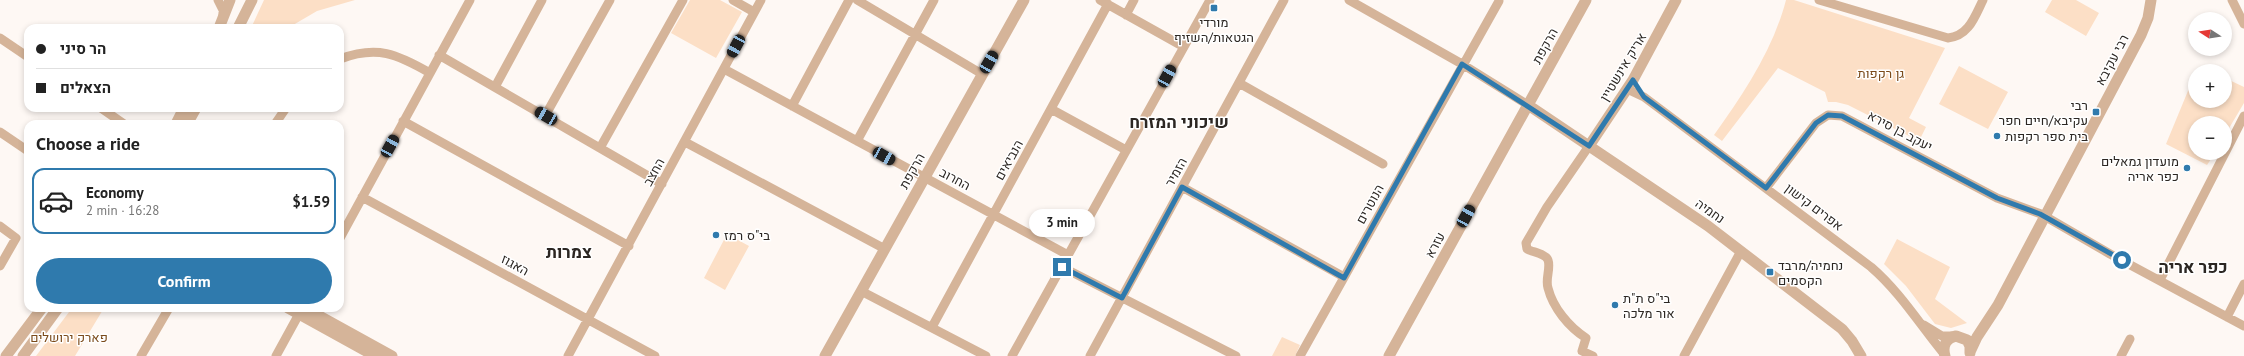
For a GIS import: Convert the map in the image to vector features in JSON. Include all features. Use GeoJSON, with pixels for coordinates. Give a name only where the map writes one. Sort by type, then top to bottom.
{"type":"FeatureCollection","features":[{"type":"Feature","properties":{"kind":"street"},"geometry":{"type":"LineString","coordinates":[[218,0],[223,10],[221,23]]}},
{"type":"Feature","properties":{"kind":"street"},"geometry":{"type":"LineString","coordinates":[[221,23],[230,0]]}},
{"type":"Feature","properties":{"kind":"street"},"geometry":{"type":"LineString","coordinates":[[240,24],[252,0]]}},
{"type":"Feature","properties":{"kind":"street"},"geometry":{"type":"LineString","coordinates":[[344,231],[470,0]]}},
{"type":"Feature","properties":{"kind":"street"},"geometry":{"type":"LineString","coordinates":[[495,88],[542,0]]}},
{"type":"Feature","properties":{"kind":"street"},"geometry":{"type":"LineString","coordinates":[[546,116],[610,0]]}},
{"type":"Feature","properties":{"kind":"street"},"geometry":{"type":"LineString","coordinates":[[600,148],[683,0]]}},
{"type":"Feature","properties":{"kind":"street"},"geometry":{"type":"LineString","coordinates":[[733,0],[754,12]]}},
{"type":"Feature","properties":{"kind":"street","name":"החצב"},"geometry":{"type":"LineString","coordinates":[[568,356],[589,320],[761,0]]}},
{"type":"Feature","properties":{"kind":"street"},"geometry":{"type":"LineString","coordinates":[[792,106],[849,0]]}},
{"type":"Feature","properties":{"kind":"street"},"geometry":{"type":"LineString","coordinates":[[857,0],[982,74]]}},
{"type":"Feature","properties":{"kind":"street"},"geometry":{"type":"LineString","coordinates":[[857,141],[934,0]]}},
{"type":"Feature","properties":{"kind":"street","name":"הרקפת"},"geometry":{"type":"LineString","coordinates":[[825,356],[1024,0]]}},
{"type":"Feature","properties":{"kind":"street"},"geometry":{"type":"LineString","coordinates":[[1126,15],[1134,0]]}},
{"type":"Feature","properties":{"kind":"street"},"geometry":{"type":"LineString","coordinates":[[1012,356],[1210,0]]}},
{"type":"Feature","properties":{"kind":"street","name":"הזמיר"},"geometry":{"type":"LineString","coordinates":[[1090,356],[1284,0]]}},
{"type":"Feature","properties":{"kind":"street"},"geometry":{"type":"LineString","coordinates":[[1349,0],[1462,64],[1528,105]]}},
{"type":"Feature","properties":{"kind":"street","name":"הרקפת"},"geometry":{"type":"LineString","coordinates":[[1528,105],[1586,0]]}},
{"type":"Feature","properties":{"kind":"street","name":"אריק אינשטיין"},"geometry":{"type":"LineString","coordinates":[[1589,146],[1630,84],[1676,0]]}},
{"type":"Feature","properties":{"kind":"street"},"geometry":{"type":"LineString","coordinates":[[1819,0],[1944,38],[1956,37],[1963,33],[1983,0]]}},
{"type":"Feature","properties":{"kind":"street"},"geometry":{"type":"LineString","coordinates":[[2147,0],[2148,18]]}},
{"type":"Feature","properties":{"kind":"street"},"geometry":{"type":"LineString","coordinates":[[2148,18],[2151,0]]}},
{"type":"Feature","properties":{"kind":"street"},"geometry":{"type":"LineString","coordinates":[[2232,0],[2244,24]]}},
{"type":"Feature","properties":{"kind":"street"},"geometry":{"type":"LineString","coordinates":[[1462,64],[1498,1]]}},
{"type":"Feature","properties":{"kind":"street"},"geometry":{"type":"LineString","coordinates":[[1104,2],[1184,47]]}},
{"type":"Feature","properties":{"kind":"street","name":"הנביאים"},"geometry":{"type":"LineString","coordinates":[[932,327],[1051,109],[1104,2]]}},
{"type":"Feature","properties":{"kind":"street","name":"רבי עקיבא"},"geometry":{"type":"LineString","coordinates":[[1970,354],[1977,337],[1998,305],[2138,40],[2148,18]]}},
{"type":"Feature","properties":{"kind":"street"},"geometry":{"type":"LineString","coordinates":[[0,38],[24,54]]}},
{"type":"Feature","properties":{"kind":"street"},"geometry":{"type":"LineString","coordinates":[[344,58],[359,52],[387,52],[410,61],[430,73]]}},
{"type":"Feature","properties":{"kind":"street"},"geometry":{"type":"LineString","coordinates":[[439,55],[662,184]]}},
{"type":"Feature","properties":{"kind":"street","name":"הנוטרים"},"geometry":{"type":"LineString","coordinates":[[1300,356],[1462,64]]}},
{"type":"Feature","properties":{"kind":"street","name":"החרוב"},"geometry":{"type":"LineString","coordinates":[[724,69],[1068,255]]}},
{"type":"Feature","properties":{"kind":"street"},"geometry":{"type":"LineString","coordinates":[[1239,83],[1383,164]]}},
{"type":"Feature","properties":{"kind":"street","name":"אפרים קישון"},"geometry":{"type":"LineString","coordinates":[[1630,84],[1644,97],[1876,271],[1901,296],[1928,336],[1945,356]]}},
{"type":"Feature","properties":{"kind":"street","name":"נחמיה"},"geometry":{"type":"LineString","coordinates":[[1528,105],[1708,226],[1842,329],[1852,341],[1861,356]]}},
{"type":"Feature","properties":{"kind":"street","name":"עזרא"},"geometry":{"type":"LineString","coordinates":[[1389,356],[1528,105]]}},
{"type":"Feature","properties":{"kind":"street"},"geometry":{"type":"LineString","coordinates":[[1051,109],[1126,150]]}},
{"type":"Feature","properties":{"kind":"street"},"geometry":{"type":"LineString","coordinates":[[106,112],[116,120]]}},
{"type":"Feature","properties":{"kind":"street","name":"יעקב בן סירא"},"geometry":{"type":"LineString","coordinates":[[1766,188],[1816,123],[1824,116],[1837,115],[1851,120],[1997,198],[2045,216],[2110,254],[2244,326]]}},
{"type":"Feature","properties":{"kind":"street"},"geometry":{"type":"LineString","coordinates":[[2160,280],[2244,116]]}},
{"type":"Feature","properties":{"kind":"street"},"geometry":{"type":"LineString","coordinates":[[403,121],[629,246]]}},
{"type":"Feature","properties":{"kind":"street"},"geometry":{"type":"LineString","coordinates":[[0,132],[24,148]]}},
{"type":"Feature","properties":{"kind":"street"},"geometry":{"type":"LineString","coordinates":[[685,142],[885,249]]}},
{"type":"Feature","properties":{"kind":"street"},"geometry":{"type":"LineString","coordinates":[[1589,146],[1547,207],[1526,243],[1527,249],[1532,253],[1545,256],[1548,260],[1547,287],[1556,306],[1571,328],[1586,338],[1582,351],[1593,356]]}},
{"type":"Feature","properties":{"kind":"street"},"geometry":{"type":"LineString","coordinates":[[1182,187],[1344,278]]}},
{"type":"Feature","properties":{"kind":"street","name":"האגוז"},"geometry":{"type":"LineString","coordinates":[[362,197],[655,356]]}},
{"type":"Feature","properties":{"kind":"street"},"geometry":{"type":"LineString","coordinates":[[0,226],[16,238],[0,266]]}},
{"type":"Feature","properties":{"kind":"street"},"geometry":{"type":"LineString","coordinates":[[1684,356],[1741,251]]}},
{"type":"Feature","properties":{"kind":"street"},"geometry":{"type":"LineString","coordinates":[[1062,267],[1236,356]]}},
{"type":"Feature","properties":{"kind":"street"},"geometry":{"type":"LineString","coordinates":[[2227,317],[2244,284]]}},
{"type":"Feature","properties":{"kind":"street"},"geometry":{"type":"LineString","coordinates":[[861,291],[986,356]]}},
{"type":"Feature","properties":{"kind":"street","name":"רבי עקיבא"},"geometry":{"type":"LineString","coordinates":[[1957,336],[1966,335],[1978,328],[1998,305]]}},
{"type":"Feature","properties":{"kind":"street"},"geometry":{"type":"LineString","coordinates":[[6,354],[39,312]]}},
{"type":"Feature","properties":{"kind":"street"},"geometry":{"type":"LineString","coordinates":[[23,356],[55,312]]}},
{"type":"Feature","properties":{"kind":"street"},"geometry":{"type":"LineString","coordinates":[[141,356],[167,312]]}},
{"type":"Feature","properties":{"kind":"street"},"geometry":{"type":"LineString","coordinates":[[276,356],[301,312]]}},
{"type":"Feature","properties":{"kind":"street"},"geometry":{"type":"LineString","coordinates":[[304,312],[375,356]]}},
{"type":"Feature","properties":{"kind":"street"},"geometry":{"type":"LineString","coordinates":[[304,312],[392,356]]}},
{"type":"Feature","properties":{"kind":"street","name":"אפרים קישון"},"geometry":{"type":"LineString","coordinates":[[1919,321],[1938,335],[1957,336]]}},
{"type":"Feature","properties":{"kind":"street"},"geometry":{"type":"LineString","coordinates":[[1945,356],[1944,344],[1957,336],[1968,342],[1970,354]]}},
{"type":"Feature","properties":{"kind":"street"},"geometry":{"type":"LineString","coordinates":[[2121,356],[2130,339]]}},
{"type":"Feature","properties":{"kind":"green space"},"geometry":{"type":"Polygon","coordinates":[[[264,0],[355,0],[317,11],[295,24],[253,24],[264,0]]]}},
{"type":"Feature","properties":{"kind":"green space"},"geometry":{"type":"Polygon","coordinates":[[[690,0],[720,0],[742,12],[716,58],[671,33],[690,0]]]}},
{"type":"Feature","properties":{"kind":"green space","name":"גן רקפות"},"geometry":{"type":"Polygon","coordinates":[[[1786,0],[1794,0],[1945,48],[1909,118],[1926,127],[1919,141],[1848,105],[1828,102],[1825,92],[1778,68],[1722,141],[1714,135],[1747,87],[1765,54],[1786,0]]]}},
{"type":"Feature","properties":{"kind":"green space"},"geometry":{"type":"Polygon","coordinates":[[[2052,0],[2076,0],[2099,13],[2086,36],[2045,12],[2052,0]]]}},
{"type":"Feature","properties":{"kind":"green space"},"geometry":{"type":"Polygon","coordinates":[[[1959,66],[2008,92],[1988,129],[1939,104],[1959,66]]]}},
{"type":"Feature","properties":{"kind":"green space"},"geometry":{"type":"Polygon","coordinates":[[[2232,81],[2244,87],[2244,103],[2232,123],[2232,116],[2188,116],[2188,155],[2166,144],[2188,91],[2188,108],[2232,108],[2232,81]]]}},
{"type":"Feature","properties":{"kind":"green space"},"geometry":{"type":"Polygon","coordinates":[[[2197,160],[2210,160],[2207,165],[2197,160]]]}},
{"type":"Feature","properties":{"kind":"green space"},"geometry":{"type":"Polygon","coordinates":[[[727,234],[749,246],[725,290],[704,278],[727,234]]]}},
{"type":"Feature","properties":{"kind":"green space"},"geometry":{"type":"Polygon","coordinates":[[[1897,239],[1950,267],[1935,299],[1967,323],[1951,328],[1935,324],[1906,286],[1884,264],[1897,239]]]}},
{"type":"Feature","properties":{"kind":"green space","name":"פארק ירושלים"},"geometry":{"type":"Polygon","coordinates":[[[69,312],[102,312],[75,356],[36,356],[69,312]]]}},
{"type":"Feature","properties":{"kind":"green space"},"geometry":{"type":"Polygon","coordinates":[[[1282,337],[1300,345],[1295,356],[1272,356],[1282,337]]]}},
{"type":"Feature","properties":{"kind":"place","name":"מורדי הגטאות/השזיף"},"geometry":{"type":"Point","coordinates":[1214,8]}},
{"type":"Feature","properties":{"kind":"place","name":"רבי עקיבא/חיים חפר"},"geometry":{"type":"Point","coordinates":[2096,112]}},
{"type":"Feature","properties":{"kind":"place","name":"בית ספר רקפות"},"geometry":{"type":"Point","coordinates":[1997,136]}},
{"type":"Feature","properties":{"kind":"place","name":"מועדון גמאלים כפר אריה"},"geometry":{"type":"Point","coordinates":[2187,168]}},
{"type":"Feature","properties":{"kind":"place","name":"בי\"ס רמז"},"geometry":{"type":"Point","coordinates":[716,235]}},
{"type":"Feature","properties":{"kind":"place","name":"נחמיה/מרבד הקסמים"},"geometry":{"type":"Point","coordinates":[1770,272]}},
{"type":"Feature","properties":{"kind":"place","name":"בי\"ס ת\"ת אור מלכה"},"geometry":{"type":"Point","coordinates":[1615,305]}},
{"type":"Feature","properties":{"kind":"district","name":"שיכוני המזרח"},"geometry":{"type":"Point","coordinates":[1179,122]}},
{"type":"Feature","properties":{"kind":"district","name":"צמרות"},"geometry":{"type":"Point","coordinates":[569,252]}},
{"type":"Feature","properties":{"kind":"district","name":"כפר אריה"},"geometry":{"type":"Point","coordinates":[2193,267]}},
{"type":"Feature","properties":{"kind":"route"},"geometry":{"type":"LineString","coordinates":[[1062,267],[1122,298],[1182,187],[1344,278],[1462,64],[1528,105],[1589,146],[1633,80],[1644,97],[1766,188],[1820,119],[1824,116],[1833,114],[1842,116],[1997,198],[2038,212],[2122,260]]}}]}
